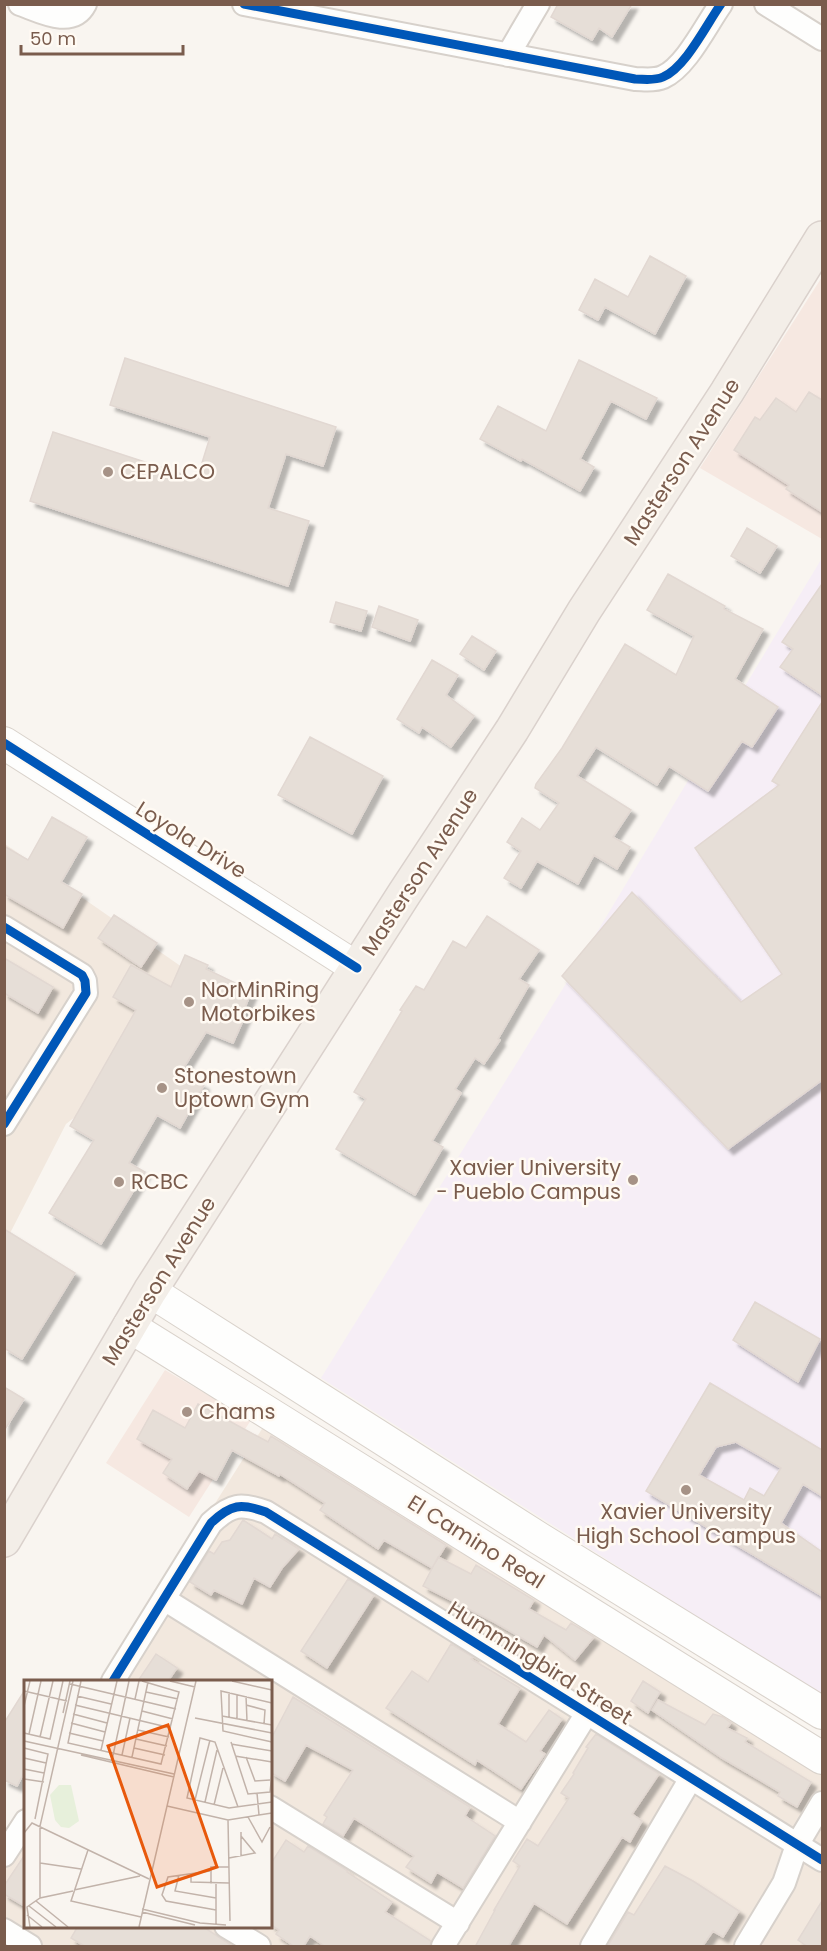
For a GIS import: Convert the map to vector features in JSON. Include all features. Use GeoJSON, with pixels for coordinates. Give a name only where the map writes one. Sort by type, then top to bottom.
{"type":"FeatureCollection","features":[{"type":"Feature","properties":{"kind":"main road","name":"Masterson Avenue"},"geometry":{"type":"LineString","coordinates":[[4,1540],[150,1291],[506,740],[584,611],[727,392],[822,238]]}},
{"type":"Feature","properties":{"kind":"street"},"geometry":{"type":"LineString","coordinates":[[20,4],[66,18],[75,16],[85,4]]}},
{"type":"Feature","properties":{"kind":"street"},"geometry":{"type":"LineString","coordinates":[[244,4],[353,14],[508,55],[635,79],[661,78],[680,65],[721,4]]}},
{"type":"Feature","properties":{"kind":"street"},"geometry":{"type":"LineString","coordinates":[[508,55],[538,4]]}},
{"type":"Feature","properties":{"kind":"street"},"geometry":{"type":"LineString","coordinates":[[766,4],[822,39]]}},
{"type":"Feature","properties":{"kind":"street","name":"Loyola Drive"},"geometry":{"type":"LineString","coordinates":[[6,747],[357,968]]}},
{"type":"Feature","properties":{"kind":"street"},"geometry":{"type":"LineString","coordinates":[[4,927],[82,975],[86,993],[4,1124]]}},
{"type":"Feature","properties":{"kind":"street","name":"El Camino Real"},"geometry":{"type":"LineString","coordinates":[[150,1291],[540,1539],[822,1713]]}},
{"type":"Feature","properties":{"kind":"street","name":"El Camino Real"},"geometry":{"type":"LineString","coordinates":[[129,1326],[822,1758]]}},
{"type":"Feature","properties":{"kind":"street","name":"Hummingbird Street"},"geometry":{"type":"LineString","coordinates":[[164,1599],[211,1523],[223,1512],[236,1506],[250,1506],[266,1512],[797,1845],[821,1857]]}},
{"type":"Feature","properties":{"kind":"street"},"geometry":{"type":"LineString","coordinates":[[114,1680],[164,1599],[520,1822]]}},
{"type":"Feature","properties":{"kind":"street"},"geometry":{"type":"LineString","coordinates":[[443,1947],[587,1713]]}},
{"type":"Feature","properties":{"kind":"street"},"geometry":{"type":"LineString","coordinates":[[592,1947],[691,1778]]}},
{"type":"Feature","properties":{"kind":"street"},"geometry":{"type":"LineString","coordinates":[[746,1947],[784,1883],[797,1845],[822,1803]]}},
{"type":"Feature","properties":{"kind":"street"},"geometry":{"type":"LineString","coordinates":[[272,1808],[458,1923]]}},
{"type":"Feature","properties":{"kind":"street"},"geometry":{"type":"LineString","coordinates":[[4,1855],[24,1824]]}},
{"type":"Feature","properties":{"kind":"street"},"geometry":{"type":"LineString","coordinates":[[784,1883],[821,1857]]}},
{"type":"Feature","properties":{"kind":"street"},"geometry":{"type":"LineString","coordinates":[[228,1927],[259,1947]]}},
{"type":"Feature","properties":{"kind":"street"},"geometry":{"type":"LineString","coordinates":[[4,1930],[30,1947]]}},
{"type":"Feature","properties":{"kind":"shaded area"},"geometry":{"type":"Polygon","coordinates":[[[822,277],[822,539],[700,468],[822,277]]]}},
{"type":"Feature","properties":{"kind":"shaded area","name":"Xavier University - Pueblo Campus"},"geometry":{"type":"Polygon","coordinates":[[[822,558],[822,1696],[321,1378],[567,982],[822,558]]]}},
{"type":"Feature","properties":{"kind":"shaded area"},"geometry":{"type":"Polygon","coordinates":[[[5,844],[228,999],[66,1124],[5,1243],[5,844]]]}},
{"type":"Feature","properties":{"kind":"shaded area"},"geometry":{"type":"Polygon","coordinates":[[[165,1370],[251,1420],[189,1517],[106,1463],[165,1370]]]}},
{"type":"Feature","properties":{"kind":"shaded area"},"geometry":{"type":"Polygon","coordinates":[[[267,1421],[822,1768],[822,1946],[5,1946],[4,1837],[24,1806],[24,1927],[272,1927],[272,1680],[104,1680],[267,1421]]]}},
{"type":"Feature","properties":{"kind":"building"},"geometry":{"type":"Polygon","coordinates":[[[558,4],[632,4],[612,37],[599,28],[592,40],[551,17],[558,4]]]}},
{"type":"Feature","properties":{"kind":"building"},"geometry":{"type":"Polygon","coordinates":[[[650,256],[686,276],[655,334],[605,307],[598,320],[579,310],[595,279],[628,297],[650,256]]]}},
{"type":"Feature","properties":{"kind":"building","name":"CEPALCO"},"geometry":{"type":"Polygon","coordinates":[[[125,358],[336,427],[323,466],[286,454],[268,508],[309,521],[288,586],[30,501],[53,432],[197,479],[210,437],[110,405],[125,358]]]}},
{"type":"Feature","properties":{"kind":"building"},"geometry":{"type":"Polygon","coordinates":[[[579,360],[657,398],[646,419],[611,401],[580,459],[594,467],[580,491],[480,439],[498,406],[546,431],[579,360]]]}},
{"type":"Feature","properties":{"kind":"building"},"geometry":{"type":"Polygon","coordinates":[[[809,392],[822,400],[822,512],[786,489],[789,485],[734,450],[755,417],[760,420],[776,398],[796,412],[809,392]]]}},
{"type":"Feature","properties":{"kind":"building"},"geometry":{"type":"Polygon","coordinates":[[[747,528],[777,546],[760,573],[731,556],[747,528]]]}},
{"type":"Feature","properties":{"kind":"building"},"geometry":{"type":"Polygon","coordinates":[[[668,574],[725,606],[724,609],[763,629],[735,679],[778,707],[752,747],[742,741],[708,791],[669,766],[657,785],[596,747],[577,776],[631,810],[613,837],[630,847],[617,869],[594,855],[578,884],[537,861],[521,888],[504,878],[521,851],[507,842],[522,818],[540,830],[559,803],[535,788],[536,784],[562,748],[625,644],[676,675],[694,636],[647,610],[668,574]]]}},
{"type":"Feature","properties":{"kind":"building"},"geometry":{"type":"Polygon","coordinates":[[[822,584],[822,695],[780,667],[793,649],[782,642],[822,584]]]}},
{"type":"Feature","properties":{"kind":"building"},"geometry":{"type":"Polygon","coordinates":[[[336,602],[367,611],[361,631],[330,622],[336,602]]]}},
{"type":"Feature","properties":{"kind":"building"},"geometry":{"type":"Polygon","coordinates":[[[379,606],[418,620],[410,641],[372,627],[379,606]]]}},
{"type":"Feature","properties":{"kind":"building"},"geometry":{"type":"Polygon","coordinates":[[[472,636],[496,651],[484,670],[460,654],[472,636]]]}},
{"type":"Feature","properties":{"kind":"building"},"geometry":{"type":"Polygon","coordinates":[[[432,660],[458,675],[446,695],[474,716],[451,747],[422,727],[419,733],[397,719],[432,660]]]}},
{"type":"Feature","properties":{"kind":"building"},"geometry":{"type":"Polygon","coordinates":[[[822,702],[822,1080],[728,1149],[562,976],[632,892],[741,1002],[782,974],[695,848],[779,785],[772,781],[822,702]]]}},
{"type":"Feature","properties":{"kind":"building"},"geometry":{"type":"Polygon","coordinates":[[[310,737],[383,776],[352,834],[278,795],[310,737]]]}},
{"type":"Feature","properties":{"kind":"building"},"geometry":{"type":"Polygon","coordinates":[[[52,817],[87,837],[61,882],[82,894],[63,928],[4,894],[4,846],[28,860],[52,817]]]}},
{"type":"Feature","properties":{"kind":"building"},"geometry":{"type":"Polygon","coordinates":[[[114,915],[157,943],[141,967],[98,938],[114,915]]]}},
{"type":"Feature","properties":{"kind":"building"},"geometry":{"type":"Polygon","coordinates":[[[487,916],[539,950],[519,979],[529,985],[498,1039],[500,1040],[484,1064],[475,1058],[455,1089],[461,1093],[432,1141],[443,1147],[415,1195],[336,1149],[366,1099],[354,1092],[402,1011],[400,1010],[416,986],[424,990],[453,941],[466,948],[487,916]]]}},
{"type":"Feature","properties":{"kind":"building"},"geometry":{"type":"Polygon","coordinates":[[[185,955],[208,965],[206,969],[252,991],[242,1014],[245,1016],[233,1043],[206,1032],[181,1072],[204,1085],[180,1128],[157,1115],[129,1163],[145,1172],[101,1244],[49,1213],[94,1140],[70,1126],[136,1010],[113,997],[131,965],[171,987],[185,955]]]}},
{"type":"Feature","properties":{"kind":"building"},"geometry":{"type":"Polygon","coordinates":[[[4,958],[53,987],[38,1013],[4,993],[4,958]]]}},
{"type":"Feature","properties":{"kind":"building"},"geometry":{"type":"Polygon","coordinates":[[[4,1229],[75,1273],[22,1359],[4,1348],[4,1229]]]}},
{"type":"Feature","properties":{"kind":"building"},"geometry":{"type":"Polygon","coordinates":[[[755,1302],[820,1339],[798,1382],[733,1340],[755,1302]]]}},
{"type":"Feature","properties":{"kind":"building","name":"Xavier University High School Campus"},"geometry":{"type":"Polygon","coordinates":[[[710,1383],[822,1450],[822,1496],[803,1484],[781,1523],[822,1552],[822,1596],[646,1491],[710,1383]],[[736,1442],[716,1447],[699,1475],[744,1500],[750,1488],[764,1496],[781,1468],[736,1442]]]}},
{"type":"Feature","properties":{"kind":"building"},"geometry":{"type":"Polygon","coordinates":[[[4,1387],[24,1399],[4,1431],[4,1387]]]}},
{"type":"Feature","properties":{"kind":"building"},"geometry":{"type":"Polygon","coordinates":[[[198,1404],[268,1442],[271,1436],[446,1545],[432,1568],[384,1540],[378,1549],[320,1510],[325,1503],[280,1474],[279,1476],[232,1450],[216,1480],[199,1471],[187,1489],[163,1473],[172,1459],[137,1439],[153,1410],[185,1428],[198,1404]]]}},
{"type":"Feature","properties":{"kind":"building"},"geometry":{"type":"Polygon","coordinates":[[[243,1520],[272,1539],[275,1534],[299,1549],[282,1568],[270,1587],[254,1578],[242,1604],[214,1590],[211,1595],[190,1582],[209,1551],[214,1554],[222,1542],[230,1540],[243,1520]]]}},
{"type":"Feature","properties":{"kind":"building"},"geometry":{"type":"Polygon","coordinates":[[[438,1557],[471,1574],[476,1565],[534,1600],[529,1609],[566,1630],[571,1623],[594,1637],[575,1660],[544,1635],[537,1647],[423,1586],[438,1557]]]}},
{"type":"Feature","properties":{"kind":"building"},"geometry":{"type":"Polygon","coordinates":[[[348,1579],[374,1595],[327,1668],[301,1651],[348,1579]]]}},
{"type":"Feature","properties":{"kind":"building"},"geometry":{"type":"Polygon","coordinates":[[[451,1644],[473,1657],[471,1659],[520,1688],[498,1724],[526,1742],[549,1710],[562,1719],[540,1751],[545,1754],[521,1789],[477,1760],[475,1765],[386,1708],[412,1671],[428,1682],[451,1644]]]}},
{"type":"Feature","properties":{"kind":"building"},"geometry":{"type":"Polygon","coordinates":[[[156,1654],[177,1668],[169,1680],[139,1680],[156,1654]]]}},
{"type":"Feature","properties":{"kind":"building"},"geometry":{"type":"Polygon","coordinates":[[[643,1681],[660,1692],[648,1713],[631,1701],[643,1681]]]}},
{"type":"Feature","properties":{"kind":"building"},"geometry":{"type":"Polygon","coordinates":[[[24,1691],[24,1773],[17,1786],[4,1780],[4,1723],[24,1691]]]}},
{"type":"Feature","properties":{"kind":"building"},"geometry":{"type":"Polygon","coordinates":[[[293,1697],[470,1807],[465,1816],[495,1836],[463,1888],[437,1872],[431,1883],[406,1867],[414,1856],[354,1818],[343,1836],[323,1824],[327,1817],[324,1815],[353,1770],[306,1745],[285,1781],[272,1773],[272,1737],[293,1697]]]}},
{"type":"Feature","properties":{"kind":"building"},"geometry":{"type":"Polygon","coordinates":[[[658,1700],[705,1725],[713,1714],[723,1717],[731,1723],[727,1728],[747,1738],[745,1742],[811,1782],[797,1807],[778,1796],[780,1792],[722,1758],[652,1710],[658,1700]]]}},
{"type":"Feature","properties":{"kind":"building"},"geometry":{"type":"Polygon","coordinates":[[[596,1734],[659,1774],[632,1814],[642,1821],[630,1842],[622,1837],[567,1924],[534,1903],[508,1947],[475,1947],[520,1866],[513,1861],[527,1839],[538,1846],[569,1798],[561,1793],[574,1774],[588,1748],[586,1747],[596,1734]]]}},
{"type":"Feature","properties":{"kind":"building"},"geometry":{"type":"Polygon","coordinates":[[[286,1840],[304,1852],[308,1846],[392,1902],[385,1912],[431,1941],[430,1947],[326,1947],[310,1936],[303,1947],[295,1947],[276,1934],[279,1930],[272,1925],[272,1862],[286,1840]]]}},
{"type":"Feature","properties":{"kind":"building"},"geometry":{"type":"Polygon","coordinates":[[[24,1856],[24,1906],[4,1894],[4,1886],[24,1856]]]}},
{"type":"Feature","properties":{"kind":"building"},"geometry":{"type":"Polygon","coordinates":[[[665,1866],[739,1911],[723,1937],[713,1931],[702,1947],[607,1947],[628,1912],[634,1915],[665,1866]]]}},
{"type":"Feature","properties":{"kind":"building"},"geometry":{"type":"Polygon","coordinates":[[[822,1901],[822,1947],[808,1947],[798,1940],[822,1901]]]}},
{"type":"Feature","properties":{"kind":"building"},"geometry":{"type":"Polygon","coordinates":[[[77,1927],[204,1927],[234,1947],[86,1947],[71,1938],[77,1927]]]}},
{"type":"Feature","properties":{"kind":"cycle path"},"geometry":{"type":"LineString","coordinates":[[244,4],[635,79],[656,79],[671,72],[688,55],[721,4]]}},
{"type":"Feature","properties":{"kind":"cycle path"},"geometry":{"type":"LineString","coordinates":[[4,743],[357,968]]}},
{"type":"Feature","properties":{"kind":"cycle path"},"geometry":{"type":"LineString","coordinates":[[4,927],[82,975],[86,993],[4,1124]]}},
{"type":"Feature","properties":{"kind":"cycle path"},"geometry":{"type":"LineString","coordinates":[[114,1680],[211,1523],[231,1509],[250,1507],[266,1512],[822,1860]]}},
{"type":"Feature","properties":{"kind":"place","name":"CEPALCO"},"geometry":{"type":"Point","coordinates":[108,472]}},
{"type":"Feature","properties":{"kind":"place","name":"NorMinRing Motorbikes"},"geometry":{"type":"Point","coordinates":[189,1002]}},
{"type":"Feature","properties":{"kind":"place","name":"Stonestown Uptown Gym"},"geometry":{"type":"Point","coordinates":[162,1088]}},
{"type":"Feature","properties":{"kind":"place","name":"Xavier University - Pueblo Campus"},"geometry":{"type":"Point","coordinates":[633,1180]}},
{"type":"Feature","properties":{"kind":"place","name":"RCBC"},"geometry":{"type":"Point","coordinates":[119,1182]}},
{"type":"Feature","properties":{"kind":"place","name":"Chams"},"geometry":{"type":"Point","coordinates":[187,1412]}},
{"type":"Feature","properties":{"kind":"place","name":"Xavier University High School Campus"},"geometry":{"type":"Point","coordinates":[686,1490]}}]}
